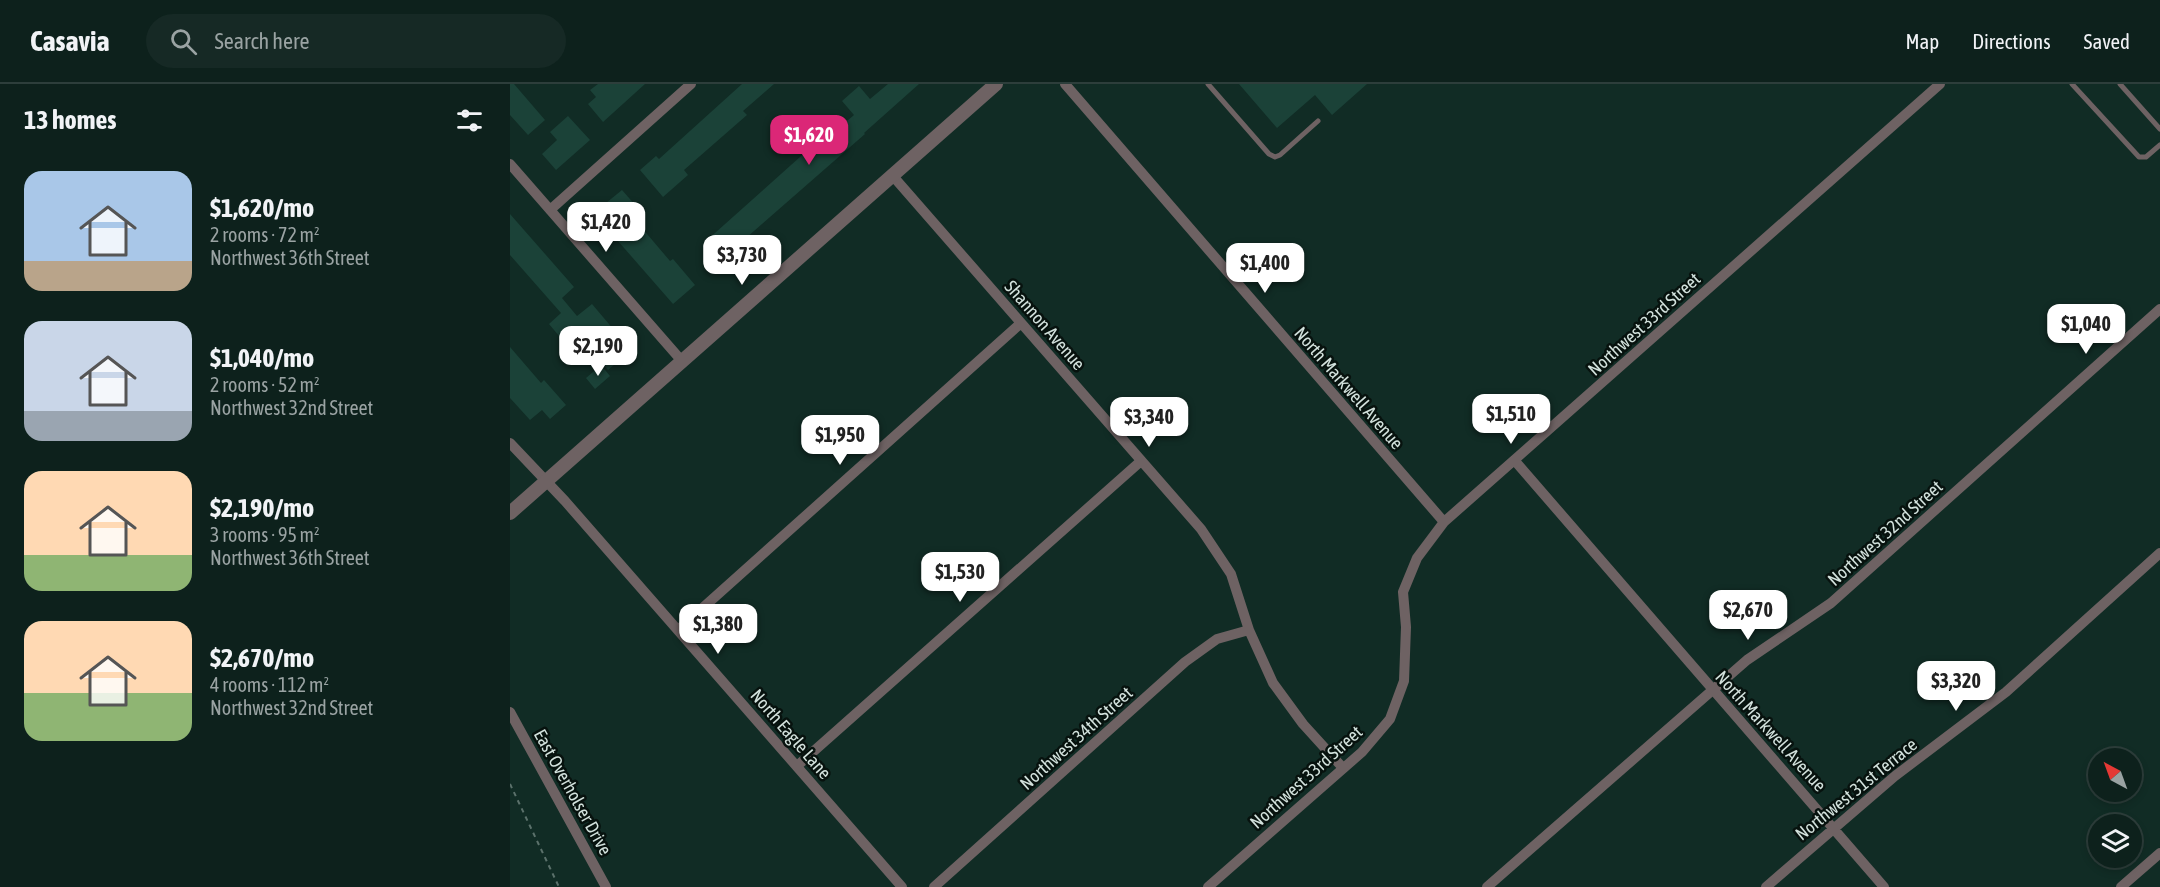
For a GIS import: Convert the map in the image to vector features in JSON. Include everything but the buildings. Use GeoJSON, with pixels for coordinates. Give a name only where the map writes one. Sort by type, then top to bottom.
{"type":"FeatureCollection","features":[{"type":"Feature","properties":{"kind":"street"},"geometry":{"type":"LineString","coordinates":[[550,210],[692,84]]}},
{"type":"Feature","properties":{"kind":"street"},"geometry":{"type":"LineString","coordinates":[[510,513],[996,84]]}},
{"type":"Feature","properties":{"kind":"street","name":"North Markwell Avenue"},"geometry":{"type":"LineString","coordinates":[[1065,84],[1444,522]]}},
{"type":"Feature","properties":{"kind":"street","name":"Northwest 33rd Street"},"geometry":{"type":"LineString","coordinates":[[1208,887],[1362,752],[1390,719],[1404,681],[1406,627],[1403,592],[1417,558],[1444,522],[1940,84]]}},
{"type":"Feature","properties":{"kind":"street"},"geometry":{"type":"LineString","coordinates":[[510,164],[681,360]]}},
{"type":"Feature","properties":{"kind":"street","name":"Shannon Avenue"},"geometry":{"type":"LineString","coordinates":[[892,175],[1201,529],[1220,555],[1240,595],[1249,630],[1273,683],[1303,724],[1342,768]]}},
{"type":"Feature","properties":{"kind":"street","name":"Northwest 32nd Street"},"geometry":{"type":"LineString","coordinates":[[1487,887],[1711,689],[1771,642],[1831,603],[2160,309]]}},
{"type":"Feature","properties":{"kind":"street"},"geometry":{"type":"LineString","coordinates":[[678,630],[1022,323]]}},
{"type":"Feature","properties":{"kind":"street","name":"North Eagle Lane"},"geometry":{"type":"LineString","coordinates":[[510,443],[678,630],[902,887]]}},
{"type":"Feature","properties":{"kind":"street"},"geometry":{"type":"LineString","coordinates":[[797,766],[1141,461]]}},
{"type":"Feature","properties":{"kind":"street","name":"North Markwell Avenue"},"geometry":{"type":"LineString","coordinates":[[1515,461],[1884,887]]}},
{"type":"Feature","properties":{"kind":"street","name":"Northwest 31st Terrace"},"geometry":{"type":"LineString","coordinates":[[1766,887],[1895,776],[2006,692],[2160,554]]}},
{"type":"Feature","properties":{"kind":"street","name":"Northwest 34th Street"},"geometry":{"type":"LineString","coordinates":[[934,887],[1185,662],[1217,639],[1249,630]]}},
{"type":"Feature","properties":{"kind":"street","name":"East Overholser Drive"},"geometry":{"type":"LineString","coordinates":[[510,712],[606,887]]}},
{"type":"Feature","properties":{"kind":"street"},"geometry":{"type":"LineString","coordinates":[[2121,887],[2160,853]]}},
{"type":"Feature","properties":{"kind":"street"},"geometry":{"type":"LineString","coordinates":[[2132,878],[2140,887]]}},
{"type":"Feature","properties":{"kind":"lane"},"geometry":{"type":"LineString","coordinates":[[1208,84],[1269,154],[1275,157],[1318,121]]}},
{"type":"Feature","properties":{"kind":"lane"},"geometry":{"type":"LineString","coordinates":[[2072,84],[2139,157],[2146,157],[2160,145]]}},
{"type":"Feature","properties":{"kind":"lane"},"geometry":{"type":"LineString","coordinates":[[2120,84],[2160,129]]}},
{"type":"Feature","properties":{"kind":"path"},"geometry":{"type":"LineString","coordinates":[[510,784],[535,841],[559,887]]}}]}
